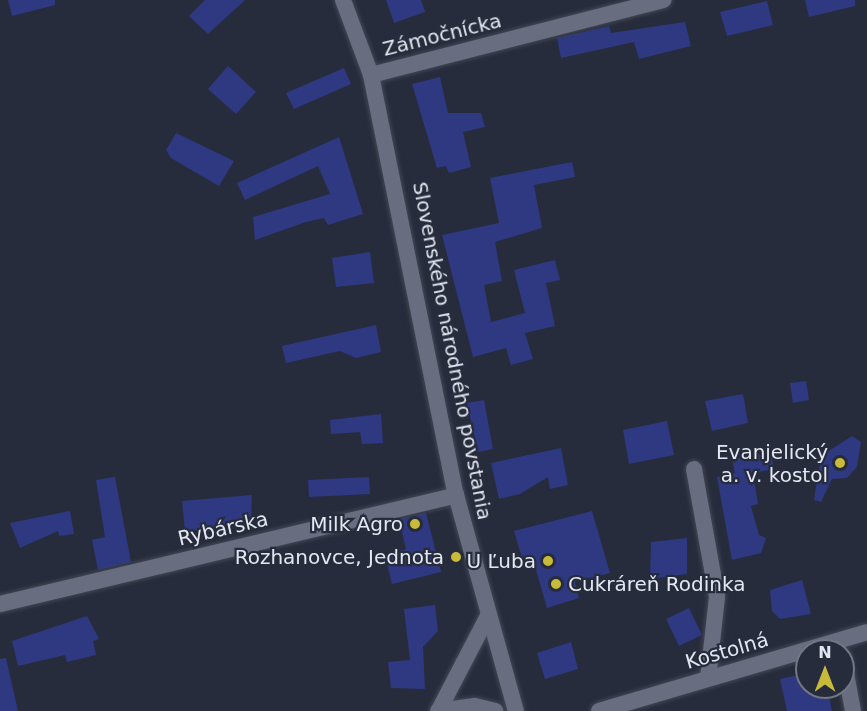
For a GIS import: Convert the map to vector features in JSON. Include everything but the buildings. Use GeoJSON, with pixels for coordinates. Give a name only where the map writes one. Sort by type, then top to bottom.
{"type":"FeatureCollection","features":[{"type":"Feature","properties":{"kind":"street","name":"Slovenského národného povstania"},"geometry":{"type":"LineString","coordinates":[[343,0],[371,75],[456,495],[516,711]]}},
{"type":"Feature","properties":{"kind":"street","name":"Zámočnícka"},"geometry":{"type":"LineString","coordinates":[[371,75],[664,0]]}},
{"type":"Feature","properties":{"kind":"street"},"geometry":{"type":"LineString","coordinates":[[694,470],[717,597],[708,679]]}},
{"type":"Feature","properties":{"kind":"street","name":"Rybárska"},"geometry":{"type":"LineString","coordinates":[[0,604],[456,495]]}},
{"type":"Feature","properties":{"kind":"street"},"geometry":{"type":"LineString","coordinates":[[439,710],[488,616]]}},
{"type":"Feature","properties":{"kind":"street","name":"Kostolná"},"geometry":{"type":"LineString","coordinates":[[599,711],[708,679],[795,660]]}},
{"type":"Feature","properties":{"kind":"street"},"geometry":{"type":"LineString","coordinates":[[439,710],[475,706],[495,711]]}},
{"type":"Feature","properties":{"kind":"place","name":"Evanjelický a. v. kostol"},"geometry":{"type":"Point","coordinates":[840,463]}},
{"type":"Feature","properties":{"kind":"place","name":"Milk Agro"},"geometry":{"type":"Point","coordinates":[415,524]}},
{"type":"Feature","properties":{"kind":"place","name":"Rozhanovce, Jednota"},"geometry":{"type":"Point","coordinates":[456,557]}},
{"type":"Feature","properties":{"kind":"place","name":"U Ľuba"},"geometry":{"type":"Point","coordinates":[548,561]}},
{"type":"Feature","properties":{"kind":"place","name":"Cukráreň Rodinka"},"geometry":{"type":"Point","coordinates":[556,584]}}]}
